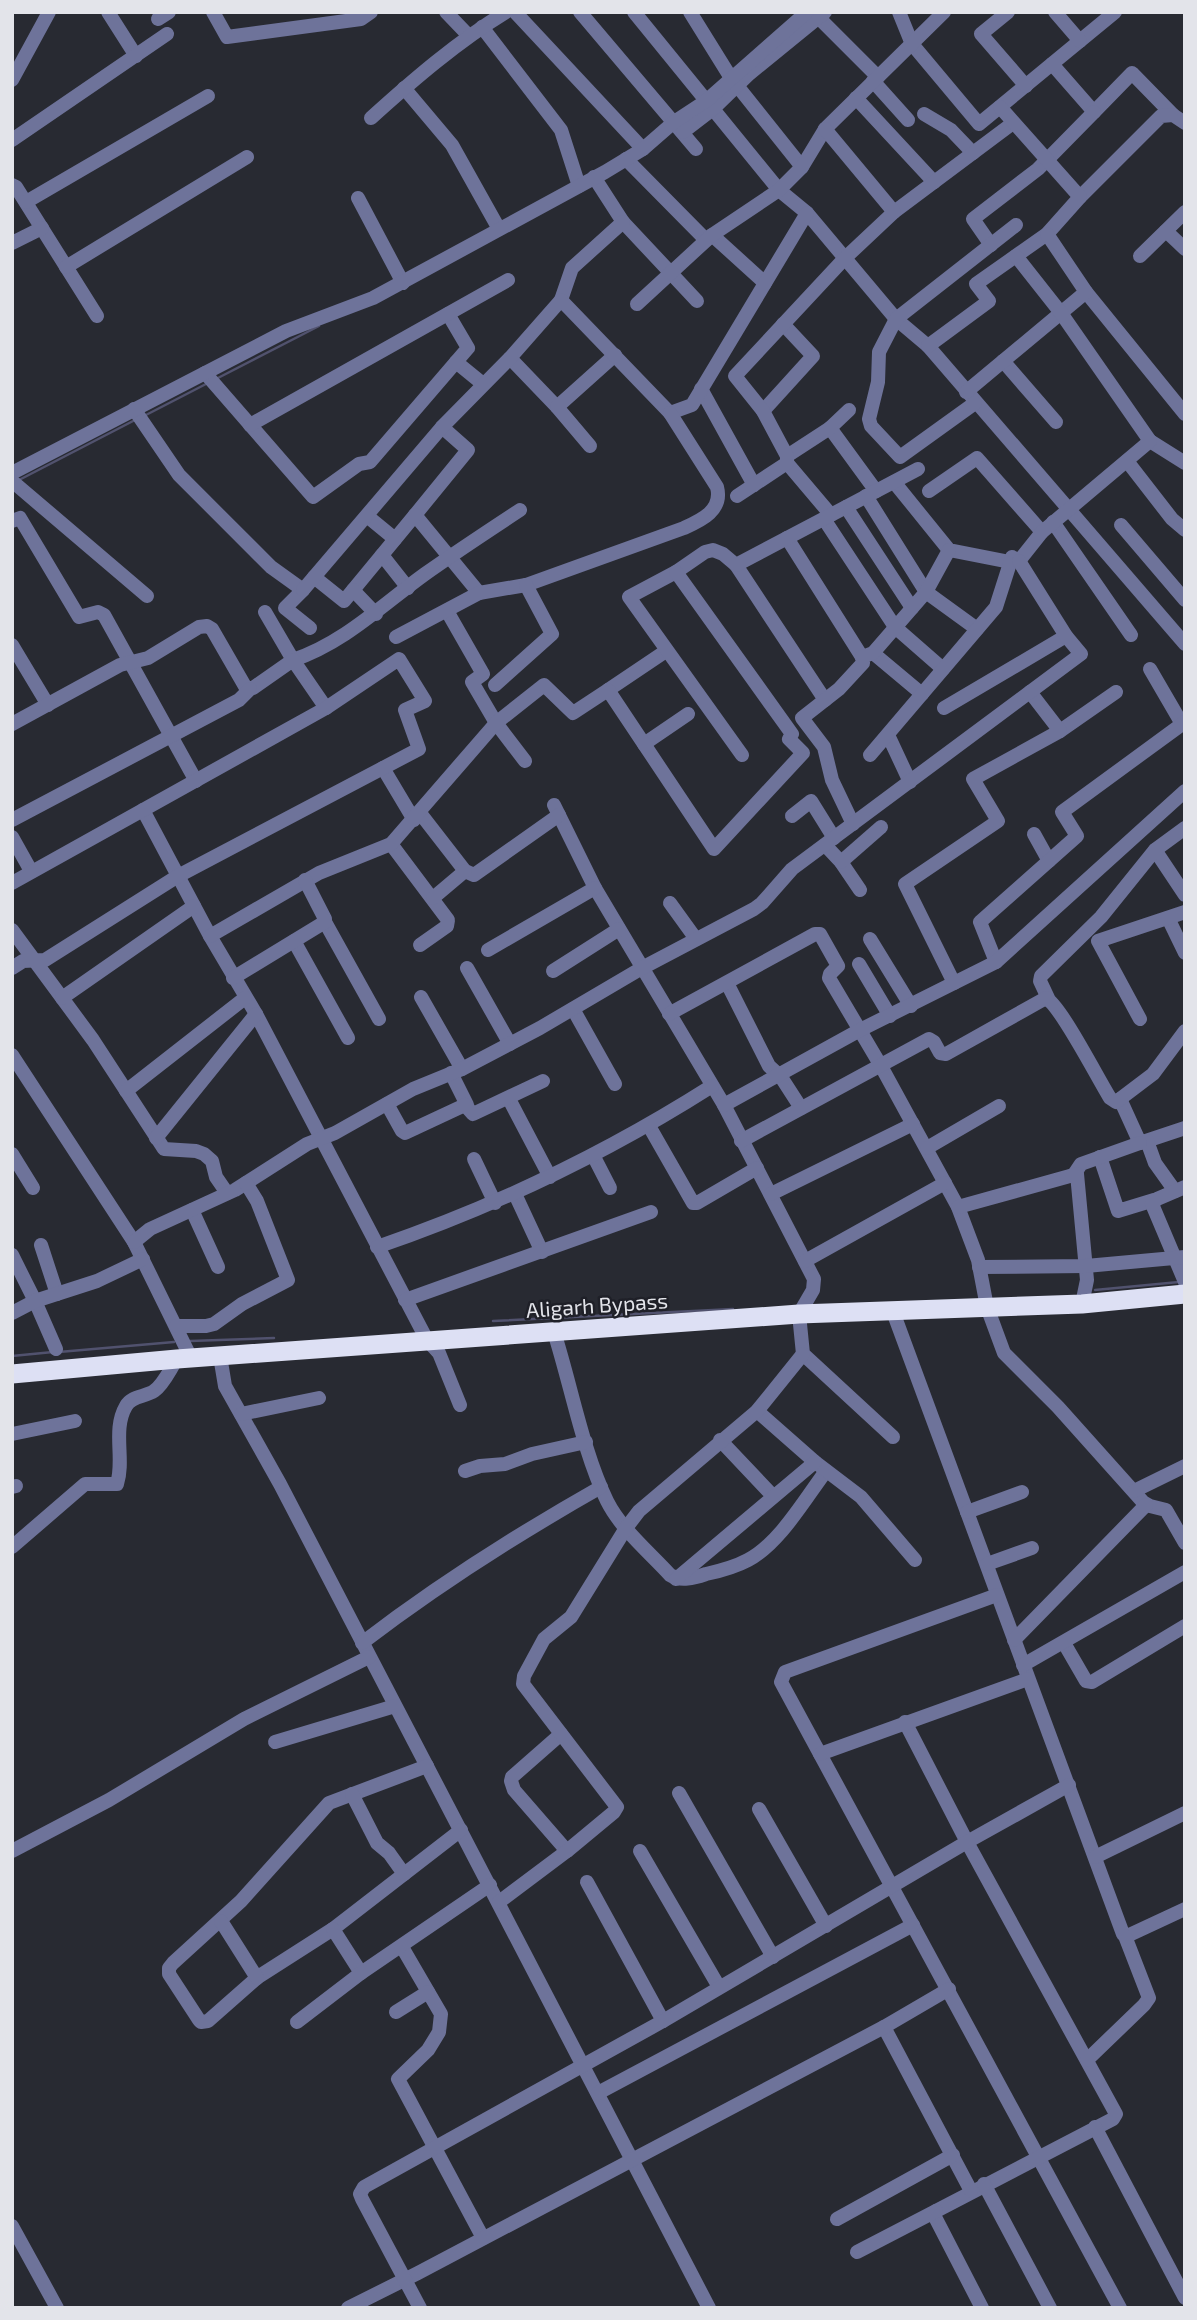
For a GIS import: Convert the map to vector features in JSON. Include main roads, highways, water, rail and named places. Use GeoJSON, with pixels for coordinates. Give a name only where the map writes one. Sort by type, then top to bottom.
{"type":"FeatureCollection","features":[{"type":"Feature","properties":{"kind":"highway","name":"Aligarh Bypass"},"geometry":{"type":"LineString","coordinates":[[12,1374],[184,1358],[799,1314],[1082,1304],[1185,1294]]}},
{"type":"Feature","properties":{"kind":"waterway"},"geometry":{"type":"LineString","coordinates":[[216,379],[319,326]]}},
{"type":"Feature","properties":{"kind":"waterway"},"geometry":{"type":"LineString","coordinates":[[144,416],[206,384]]}},
{"type":"Feature","properties":{"kind":"waterway"},"geometry":{"type":"LineString","coordinates":[[19,480],[135,420]]}},
{"type":"Feature","properties":{"kind":"waterway"},"geometry":{"type":"LineString","coordinates":[[1095,1290],[1179,1282]]}},
{"type":"Feature","properties":{"kind":"waterway"},"geometry":{"type":"LineString","coordinates":[[493,1321],[733,1309]]}},
{"type":"Feature","properties":{"kind":"waterway"},"geometry":{"type":"LineString","coordinates":[[190,1341],[274,1338]]}},
{"type":"Feature","properties":{"kind":"waterway"},"geometry":{"type":"LineString","coordinates":[[59,1352],[174,1342]]}},
{"type":"Feature","properties":{"kind":"waterway"},"geometry":{"type":"LineString","coordinates":[[12,1356],[53,1352]]}}]}
